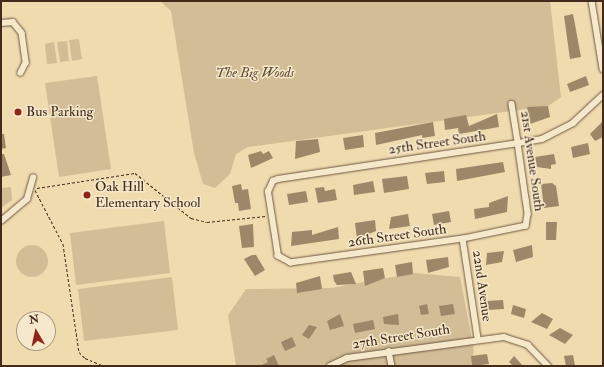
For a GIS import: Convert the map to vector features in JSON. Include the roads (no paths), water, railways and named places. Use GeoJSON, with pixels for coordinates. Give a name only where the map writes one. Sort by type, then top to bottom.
{"type":"FeatureCollection","features":[{"type":"Feature","properties":{"kind":"street"},"geometry":{"type":"LineString","coordinates":[[592,1],[603,69]]}},
{"type":"Feature","properties":{"kind":"street"},"geometry":{"type":"LineString","coordinates":[[1,23],[13,22],[22,33],[26,63],[21,73]]}},
{"type":"Feature","properties":{"kind":"street","name":"25th Street South"},"geometry":{"type":"LineString","coordinates":[[291,263],[278,256],[268,192],[270,184],[278,179],[542,139],[564,129],[603,95]]}},
{"type":"Feature","properties":{"kind":"street","name":"21st Avenue South"},"geometry":{"type":"LineString","coordinates":[[507,231],[526,226],[528,220],[512,104]]}},
{"type":"Feature","properties":{"kind":"street"},"geometry":{"type":"LineString","coordinates":[[1,221],[27,199],[33,178]]}},
{"type":"Feature","properties":{"kind":"street","name":"26th Street South"},"geometry":{"type":"LineString","coordinates":[[291,263],[463,239],[507,231]]}},
{"type":"Feature","properties":{"kind":"street","name":"22nd Avenue"},"geometry":{"type":"LineString","coordinates":[[463,239],[478,338]]}},
{"type":"Feature","properties":{"kind":"street"},"geometry":{"type":"LineString","coordinates":[[478,338],[504,337],[528,345],[548,366]]}},
{"type":"Feature","properties":{"kind":"street","name":"27th Street South"},"geometry":{"type":"LineString","coordinates":[[330,366],[347,358],[478,338]]}},
{"type":"Feature","properties":{"kind":"street"},"geometry":{"type":"LineString","coordinates":[[389,351],[392,366]]}},
{"type":"Feature","properties":{"kind":"place","name":"Bus Parking"},"geometry":{"type":"Point","coordinates":[18,112]}},
{"type":"Feature","properties":{"kind":"place","name":"Oak Hill Elementary School"},"geometry":{"type":"Point","coordinates":[87,195]}},
{"type":"Feature","properties":{"kind":"park label","name":"The Big Woods"},"geometry":{"type":"Point","coordinates":[255,73]}}]}
